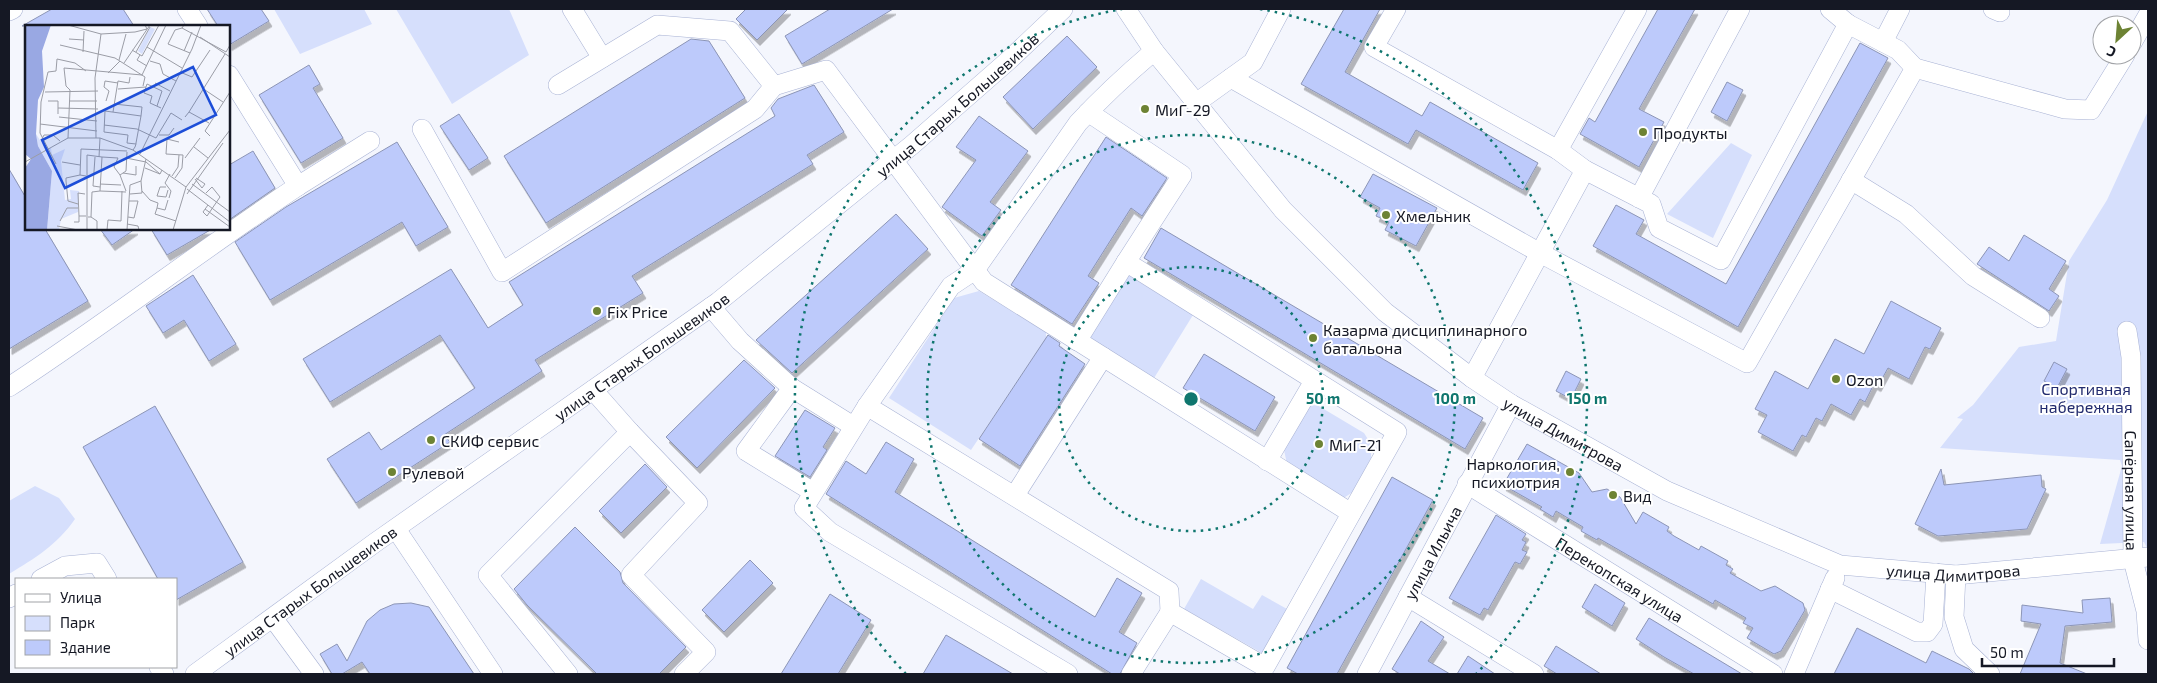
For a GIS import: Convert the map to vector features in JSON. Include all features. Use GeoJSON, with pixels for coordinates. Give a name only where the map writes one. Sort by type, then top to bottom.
{"type":"FeatureCollection","features":[{"type":"Feature","properties":{"kind":"street"},"geometry":{"type":"LineString","coordinates":[[9,11],[13,9]]}},
{"type":"Feature","properties":{"kind":"street"},"geometry":{"type":"LineString","coordinates":[[187,9],[197,25]]}},
{"type":"Feature","properties":{"kind":"street"},"geometry":{"type":"LineString","coordinates":[[572,9],[602,58]]}},
{"type":"Feature","properties":{"kind":"street","name":"улица Старых Большевиков"},"geometry":{"type":"LineString","coordinates":[[195,674],[396,529],[711,307],[894,159],[1009,60],[1063,9]]}},
{"type":"Feature","properties":{"kind":"street","name":"улица Димитрова"},"geometry":{"type":"LineString","coordinates":[[1126,9],[1154,51],[1289,217],[1385,312],[1472,378],[1511,404],[1667,491],[1840,565],[1956,575],[2140,559]]}},
{"type":"Feature","properties":{"kind":"street"},"geometry":{"type":"LineString","coordinates":[[1196,103],[1253,62],[1281,9]]}},
{"type":"Feature","properties":{"kind":"street"},"geometry":{"type":"LineString","coordinates":[[1396,9],[1374,46],[1558,150],[1585,170],[1651,204],[1659,228],[1721,260],[1848,24]]}},
{"type":"Feature","properties":{"kind":"street"},"geometry":{"type":"LineString","coordinates":[[1558,150],[1637,9]]}},
{"type":"Feature","properties":{"kind":"street"},"geometry":{"type":"LineString","coordinates":[[1639,198],[1740,9]]}},
{"type":"Feature","properties":{"kind":"street"},"geometry":{"type":"LineString","coordinates":[[1830,9],[1848,24],[1898,50],[1915,68],[2065,109],[2091,110],[2119,65]]}},
{"type":"Feature","properties":{"kind":"street"},"geometry":{"type":"LineString","coordinates":[[1883,42],[1900,9]]}},
{"type":"Feature","properties":{"kind":"street"},"geometry":{"type":"LineString","coordinates":[[558,85],[657,25],[730,31],[774,86]]}},
{"type":"Feature","properties":{"kind":"street"},"geometry":{"type":"LineString","coordinates":[[1068,674],[830,532],[804,508],[853,426],[951,286],[975,270],[1078,123],[1116,83],[1154,51]]}},
{"type":"Feature","properties":{"kind":"street"},"geometry":{"type":"LineString","coordinates":[[1231,78],[1540,253],[1747,363],[1915,68]]}},
{"type":"Feature","properties":{"kind":"street"},"geometry":{"type":"LineString","coordinates":[[422,129],[502,272],[754,109],[774,86],[826,70],[984,282],[1351,513]]}},
{"type":"Feature","properties":{"kind":"street"},"geometry":{"type":"LineString","coordinates":[[230,77],[298,186]]}},
{"type":"Feature","properties":{"kind":"street"},"geometry":{"type":"LineString","coordinates":[[1077,341],[1182,174],[1088,112]]}},
{"type":"Feature","properties":{"kind":"street"},"geometry":{"type":"LineString","coordinates":[[11,381],[71,346],[210,244],[370,141]]}},
{"type":"Feature","properties":{"kind":"street"},"geometry":{"type":"LineString","coordinates":[[1472,378],[1585,170]]}},
{"type":"Feature","properties":{"kind":"street"},"geometry":{"type":"LineString","coordinates":[[1851,180],[1906,214],[1973,276],[2040,318]]}},
{"type":"Feature","properties":{"kind":"street"},"geometry":{"type":"LineString","coordinates":[[1126,262],[1397,432],[1265,667],[1170,612]]}},
{"type":"Feature","properties":{"kind":"street"},"geometry":{"type":"LineString","coordinates":[[711,307],[740,341],[792,388],[853,426]]}},
{"type":"Feature","properties":{"kind":"street","name":"Сапёрная улица"},"geometry":{"type":"LineString","coordinates":[[2127,331],[2132,358],[2140,559]]}},
{"type":"Feature","properties":{"kind":"street"},"geometry":{"type":"LineString","coordinates":[[1015,496],[1103,357]]}},
{"type":"Feature","properties":{"kind":"street"},"geometry":{"type":"LineString","coordinates":[[1267,461],[1314,381]]}},
{"type":"Feature","properties":{"kind":"street"},"geometry":{"type":"LineString","coordinates":[[792,388],[746,451],[813,492]]}},
{"type":"Feature","properties":{"kind":"street"},"geometry":{"type":"LineString","coordinates":[[593,390],[698,503],[631,575],[706,652],[684,674]]}},
{"type":"Feature","properties":{"kind":"street","name":"улица Ильича"},"geometry":{"type":"LineString","coordinates":[[1367,674],[1511,404]]}},
{"type":"Feature","properties":{"kind":"street"},"geometry":{"type":"LineString","coordinates":[[867,406],[1169,591],[1170,612],[1131,674]]}},
{"type":"Feature","properties":{"kind":"street"},"geometry":{"type":"LineString","coordinates":[[568,674],[488,575],[630,432]]}},
{"type":"Feature","properties":{"kind":"street","name":"Перекопская улица"},"geometry":{"type":"LineString","coordinates":[[1467,484],[1772,674]]}},
{"type":"Feature","properties":{"kind":"street"},"geometry":{"type":"LineString","coordinates":[[396,529],[493,674]]}},
{"type":"Feature","properties":{"kind":"street"},"geometry":{"type":"LineString","coordinates":[[2140,559],[2148,640]]}},
{"type":"Feature","properties":{"kind":"street"},"geometry":{"type":"LineString","coordinates":[[43,578],[65,566],[97,563],[106,578]]}},
{"type":"Feature","properties":{"kind":"street"},"geometry":{"type":"LineString","coordinates":[[1794,674],[1840,565]]}},
{"type":"Feature","properties":{"kind":"street"},"geometry":{"type":"LineString","coordinates":[[1830,589],[1917,632],[1928,632],[1933,624],[1936,574]]}},
{"type":"Feature","properties":{"kind":"street"},"geometry":{"type":"LineString","coordinates":[[1956,575],[1954,616],[1964,649],[1990,674]]}},
{"type":"Feature","properties":{"kind":"street"},"geometry":{"type":"LineString","coordinates":[[1408,597],[1534,674]]}},
{"type":"Feature","properties":{"kind":"street"},"geometry":{"type":"LineString","coordinates":[[273,618],[314,674]]}},
{"type":"Feature","properties":{"kind":"green space"},"geometry":{"type":"Polygon","coordinates":[[[274,9],[364,9],[372,24],[300,54],[274,9]]]}},
{"type":"Feature","properties":{"kind":"green space"},"geometry":{"type":"Polygon","coordinates":[[[396,9],[509,9],[529,55],[452,104],[396,9]]]}},
{"type":"Feature","properties":{"kind":"green space","name":"Спортивная набережная"},"geometry":{"type":"Polygon","coordinates":[[[2148,111],[2148,550],[2144,542],[2100,544],[2122,466],[2120,460],[1940,448],[1963,419],[1957,418],[1973,405],[2019,347],[2056,341],[2069,261],[2107,200],[2148,111]]]}},
{"type":"Feature","properties":{"kind":"green space"},"geometry":{"type":"Polygon","coordinates":[[[1731,143],[1752,155],[1713,238],[1667,214],[1731,143]]]}},
{"type":"Feature","properties":{"kind":"green space"},"geometry":{"type":"Polygon","coordinates":[[[1128,275],[1193,315],[1151,383],[1086,342],[1128,275]]]}},
{"type":"Feature","properties":{"kind":"green space"},"geometry":{"type":"Polygon","coordinates":[[[979,291],[1046,332],[1046,338],[971,450],[889,398],[954,298],[979,291]]]}},
{"type":"Feature","properties":{"kind":"green space"},"geometry":{"type":"Polygon","coordinates":[[[1317,405],[1364,433],[1371,444],[1371,458],[1353,492],[1342,499],[1287,464],[1284,450],[1309,406],[1317,405]]]}},
{"type":"Feature","properties":{"kind":"green space"},"geometry":{"type":"Polygon","coordinates":[[[35,486],[59,498],[75,519],[53,544],[9,574],[9,501],[35,486]]]}},
{"type":"Feature","properties":{"kind":"green space"},"geometry":{"type":"Polygon","coordinates":[[[1201,579],[1253,609],[1262,595],[1287,609],[1262,653],[1184,609],[1201,579]]]}},
{"type":"Feature","properties":{"kind":"building"},"geometry":{"type":"Polygon","coordinates":[[[52,9],[123,9],[133,25],[25,25],[22,26],[52,9]]]}},
{"type":"Feature","properties":{"kind":"building"},"geometry":{"type":"Polygon","coordinates":[[[207,9],[261,9],[269,21],[230,44],[230,25],[217,25],[207,9]]]}},
{"type":"Feature","properties":{"kind":"building"},"geometry":{"type":"Polygon","coordinates":[[[746,9],[788,9],[757,40],[736,19],[746,9]]]}},
{"type":"Feature","properties":{"kind":"building"},"geometry":{"type":"Polygon","coordinates":[[[830,9],[893,9],[802,64],[785,36],[830,9]]]}},
{"type":"Feature","properties":{"kind":"building"},"geometry":{"type":"Polygon","coordinates":[[[1344,9],[1380,9],[1345,72],[1422,116],[1430,102],[1538,163],[1523,190],[1416,130],[1408,144],[1301,84],[1344,9]]]}},
{"type":"Feature","properties":{"kind":"building"},"geometry":{"type":"Polygon","coordinates":[[[1658,9],[1695,9],[1639,109],[1664,122],[1639,167],[1580,134],[1589,118],[1595,122],[1658,9]]]}},
{"type":"Feature","properties":{"kind":"building"},"geometry":{"type":"Polygon","coordinates":[[[1067,36],[1097,67],[1033,129],[1003,97],[1067,36]]]}},
{"type":"Feature","properties":{"kind":"building"},"geometry":{"type":"Polygon","coordinates":[[[691,39],[709,41],[745,98],[546,223],[504,156],[691,39]]]}},
{"type":"Feature","properties":{"kind":"building"},"geometry":{"type":"Polygon","coordinates":[[[1860,43],[1888,58],[1738,327],[1593,246],[1616,205],[1644,220],[1636,234],[1726,284],[1860,43]]]}},
{"type":"Feature","properties":{"kind":"building"},"geometry":{"type":"Polygon","coordinates":[[[309,65],[320,84],[313,88],[343,138],[301,163],[259,95],[309,65]]]}},
{"type":"Feature","properties":{"kind":"building"},"geometry":{"type":"Polygon","coordinates":[[[1727,82],[1743,90],[1727,121],[1711,112],[1727,82]]]}},
{"type":"Feature","properties":{"kind":"building"},"geometry":{"type":"Polygon","coordinates":[[[814,85],[844,132],[807,155],[813,164],[632,276],[643,293],[535,360],[542,371],[444,435],[450,442],[356,503],[327,459],[369,432],[381,450],[475,388],[440,335],[330,402],[303,359],[451,269],[488,328],[523,305],[509,282],[775,116],[771,108],[778,99],[814,85]]]}},
{"type":"Feature","properties":{"kind":"building"},"geometry":{"type":"Polygon","coordinates":[[[459,114],[488,158],[469,170],[440,126],[459,114]]]}},
{"type":"Feature","properties":{"kind":"building"},"geometry":{"type":"Polygon","coordinates":[[[979,116],[1028,151],[990,202],[1001,210],[982,236],[942,207],[976,160],[956,147],[979,116]]]}},
{"type":"Feature","properties":{"kind":"building"},"geometry":{"type":"Polygon","coordinates":[[[1106,137],[1167,178],[1142,216],[1131,208],[1088,276],[1099,283],[1072,324],[1011,285],[1106,137]]]}},
{"type":"Feature","properties":{"kind":"building"},"geometry":{"type":"Polygon","coordinates":[[[397,142],[448,227],[416,246],[402,222],[270,300],[235,242],[286,207],[397,142]]]}},
{"type":"Feature","properties":{"kind":"building"},"geometry":{"type":"Polygon","coordinates":[[[253,151],[275,188],[230,219],[230,164],[253,151]]]}},
{"type":"Feature","properties":{"kind":"building"},"geometry":{"type":"Polygon","coordinates":[[[9,169],[25,196],[25,230],[46,230],[88,301],[9,349],[9,169]]]}},
{"type":"Feature","properties":{"kind":"building"},"geometry":{"type":"Polygon","coordinates":[[[1373,174],[1437,208],[1416,246],[1385,230],[1389,222],[1376,216],[1380,208],[1360,197],[1373,174]]]}},
{"type":"Feature","properties":{"kind":"building"},"geometry":{"type":"Polygon","coordinates":[[[896,214],[928,249],[792,373],[756,340],[896,214]]]}},
{"type":"Feature","properties":{"kind":"building","name":"Казарма дисциплинарного батальона"},"geometry":{"type":"Polygon","coordinates":[[[1161,228],[1483,418],[1465,449],[1144,258],[1161,228]]]}},
{"type":"Feature","properties":{"kind":"building"},"geometry":{"type":"Polygon","coordinates":[[[101,230],[134,230],[112,245],[101,230]]]}},
{"type":"Feature","properties":{"kind":"building"},"geometry":{"type":"Polygon","coordinates":[[[152,230],[210,230],[167,255],[152,230]]]}},
{"type":"Feature","properties":{"kind":"building"},"geometry":{"type":"Polygon","coordinates":[[[2024,235],[2066,261],[2049,289],[2059,296],[2049,311],[1977,264],[1989,247],[2009,261],[2024,235]]]}},
{"type":"Feature","properties":{"kind":"building"},"geometry":{"type":"Polygon","coordinates":[[[193,275],[236,344],[209,361],[184,320],[163,333],[146,306],[193,275]]]}},
{"type":"Feature","properties":{"kind":"building"},"geometry":{"type":"Polygon","coordinates":[[[1891,301],[1941,328],[1930,349],[1925,347],[1909,379],[1888,368],[1878,386],[1874,384],[1865,402],[1860,399],[1851,415],[1831,404],[1822,421],[1816,418],[1806,437],[1802,435],[1793,451],[1758,432],[1767,415],[1755,409],[1775,371],[1808,389],[1835,339],[1864,354],[1891,301]]]}},
{"type":"Feature","properties":{"kind":"building"},"geometry":{"type":"Polygon","coordinates":[[[1048,335],[1060,343],[1059,346],[1085,364],[1020,466],[979,439],[1048,335]]]}},
{"type":"Feature","properties":{"kind":"building"},"geometry":{"type":"Polygon","coordinates":[[[1204,354],[1275,397],[1255,431],[1183,388],[1204,354]]]}},
{"type":"Feature","properties":{"kind":"building"},"geometry":{"type":"Polygon","coordinates":[[[744,360],[775,388],[697,468],[666,437],[744,360]]]}},
{"type":"Feature","properties":{"kind":"building"},"geometry":{"type":"Polygon","coordinates":[[[2054,362],[2067,369],[2057,388],[2044,381],[2054,362]]]}},
{"type":"Feature","properties":{"kind":"building"},"geometry":{"type":"Polygon","coordinates":[[[1566,371],[1581,379],[1571,399],[1556,391],[1566,371]]]}},
{"type":"Feature","properties":{"kind":"building"},"geometry":{"type":"Polygon","coordinates":[[[155,406],[243,562],[178,599],[178,578],[157,578],[83,447],[155,406]]]}},
{"type":"Feature","properties":{"kind":"building"},"geometry":{"type":"Polygon","coordinates":[[[805,410],[835,428],[823,447],[827,450],[810,477],[775,456],[805,410]]]}},
{"type":"Feature","properties":{"kind":"building"},"geometry":{"type":"Polygon","coordinates":[[[886,442],[914,459],[895,492],[1095,617],[1117,578],[1142,593],[1119,632],[1137,643],[1120,674],[1112,674],[826,494],[846,461],[866,474],[886,442]]]}},
{"type":"Feature","properties":{"kind":"building"},"geometry":{"type":"Polygon","coordinates":[[[1527,444],[1579,473],[1592,492],[1607,489],[1620,497],[1636,524],[1643,512],[1669,527],[1667,531],[1674,536],[1699,550],[1701,546],[1728,561],[1726,565],[1733,569],[1730,573],[1761,591],[1775,586],[1803,603],[1805,610],[1781,651],[1774,654],[1747,638],[1753,628],[1743,623],[1746,618],[1715,600],[1713,604],[1598,538],[1597,540],[1581,531],[1583,527],[1556,511],[1553,517],[1540,509],[1542,507],[1503,485],[1527,444]]]}},
{"type":"Feature","properties":{"kind":"building"},"geometry":{"type":"Polygon","coordinates":[[[645,464],[667,487],[621,533],[599,511],[645,464]]]}},
{"type":"Feature","properties":{"kind":"building"},"geometry":{"type":"Polygon","coordinates":[[[1941,469],[1944,485],[2041,475],[2042,487],[2046,489],[2027,529],[1938,536],[1915,524],[1941,469]]]}},
{"type":"Feature","properties":{"kind":"building"},"geometry":{"type":"Polygon","coordinates":[[[1392,477],[1433,500],[1337,674],[1298,674],[1287,668],[1392,477]]]}},
{"type":"Feature","properties":{"kind":"building"},"geometry":{"type":"Polygon","coordinates":[[[1496,515],[1526,534],[1522,540],[1526,542],[1522,550],[1527,552],[1520,564],[1515,562],[1488,610],[1484,608],[1480,615],[1449,598],[1496,515]]]}},
{"type":"Feature","properties":{"kind":"building"},"geometry":{"type":"Polygon","coordinates":[[[575,527],[620,572],[623,583],[686,647],[659,674],[597,674],[527,605],[514,589],[575,527]]]}},
{"type":"Feature","properties":{"kind":"building"},"geometry":{"type":"Polygon","coordinates":[[[750,560],[773,583],[724,632],[702,610],[750,560]]]}},
{"type":"Feature","properties":{"kind":"building"},"geometry":{"type":"Polygon","coordinates":[[[1595,584],[1625,603],[1612,626],[1582,607],[1595,584]]]}},
{"type":"Feature","properties":{"kind":"building"},"geometry":{"type":"Polygon","coordinates":[[[830,594],[871,620],[838,674],[781,674],[830,594]]]}},
{"type":"Feature","properties":{"kind":"building"},"geometry":{"type":"Polygon","coordinates":[[[2110,598],[2112,622],[2065,626],[2060,663],[2087,674],[2020,674],[2041,624],[2021,621],[2022,605],[2083,613],[2082,600],[2110,598]]]}},
{"type":"Feature","properties":{"kind":"building"},"geometry":{"type":"Polygon","coordinates":[[[411,603],[429,607],[474,674],[370,674],[362,662],[342,674],[332,674],[320,654],[337,644],[347,661],[367,621],[380,610],[394,604],[411,603]]]}},
{"type":"Feature","properties":{"kind":"building"},"geometry":{"type":"Polygon","coordinates":[[[1649,618],[1742,674],[1694,674],[1664,657],[1636,639],[1649,618]]]}},
{"type":"Feature","properties":{"kind":"building"},"geometry":{"type":"Polygon","coordinates":[[[1421,621],[1444,637],[1428,661],[1450,674],[1400,674],[1392,669],[1421,621]]]}},
{"type":"Feature","properties":{"kind":"building"},"geometry":{"type":"Polygon","coordinates":[[[1857,628],[1926,663],[1932,651],[1969,669],[1974,674],[1834,674],[1857,628]]]}},
{"type":"Feature","properties":{"kind":"building"},"geometry":{"type":"Polygon","coordinates":[[[946,635],[1013,674],[923,674],[946,635]]]}},
{"type":"Feature","properties":{"kind":"building"},"geometry":{"type":"Polygon","coordinates":[[[1556,646],[1601,674],[1557,674],[1544,666],[1556,646]]]}},
{"type":"Feature","properties":{"kind":"building"},"geometry":{"type":"Polygon","coordinates":[[[1468,656],[1495,674],[1457,674],[1468,656]]]}},
{"type":"Feature","properties":{"kind":"place","name":"МиГ-29"},"geometry":{"type":"Point","coordinates":[1145,109]}},
{"type":"Feature","properties":{"kind":"place","name":"Продукты"},"geometry":{"type":"Point","coordinates":[1643,132]}},
{"type":"Feature","properties":{"kind":"place","name":"Хмельник"},"geometry":{"type":"Point","coordinates":[1386,215]}},
{"type":"Feature","properties":{"kind":"place","name":"Fix Price"},"geometry":{"type":"Point","coordinates":[597,311]}},
{"type":"Feature","properties":{"kind":"place","name":"Казарма дисциплинарного батальона"},"geometry":{"type":"Point","coordinates":[1313,338]}},
{"type":"Feature","properties":{"kind":"place","name":"Ozon"},"geometry":{"type":"Point","coordinates":[1836,379]}},
{"type":"Feature","properties":{"kind":"place","name":"СКИФ сервис"},"geometry":{"type":"Point","coordinates":[431,440]}},
{"type":"Feature","properties":{"kind":"place","name":"МиГ-21"},"geometry":{"type":"Point","coordinates":[1319,444]}},
{"type":"Feature","properties":{"kind":"place","name":"Рулевой"},"geometry":{"type":"Point","coordinates":[392,472]}},
{"type":"Feature","properties":{"kind":"place","name":"Наркология, психиотрия"},"geometry":{"type":"Point","coordinates":[1570,472]}},
{"type":"Feature","properties":{"kind":"place","name":"Вид"},"geometry":{"type":"Point","coordinates":[1613,495]}}]}
